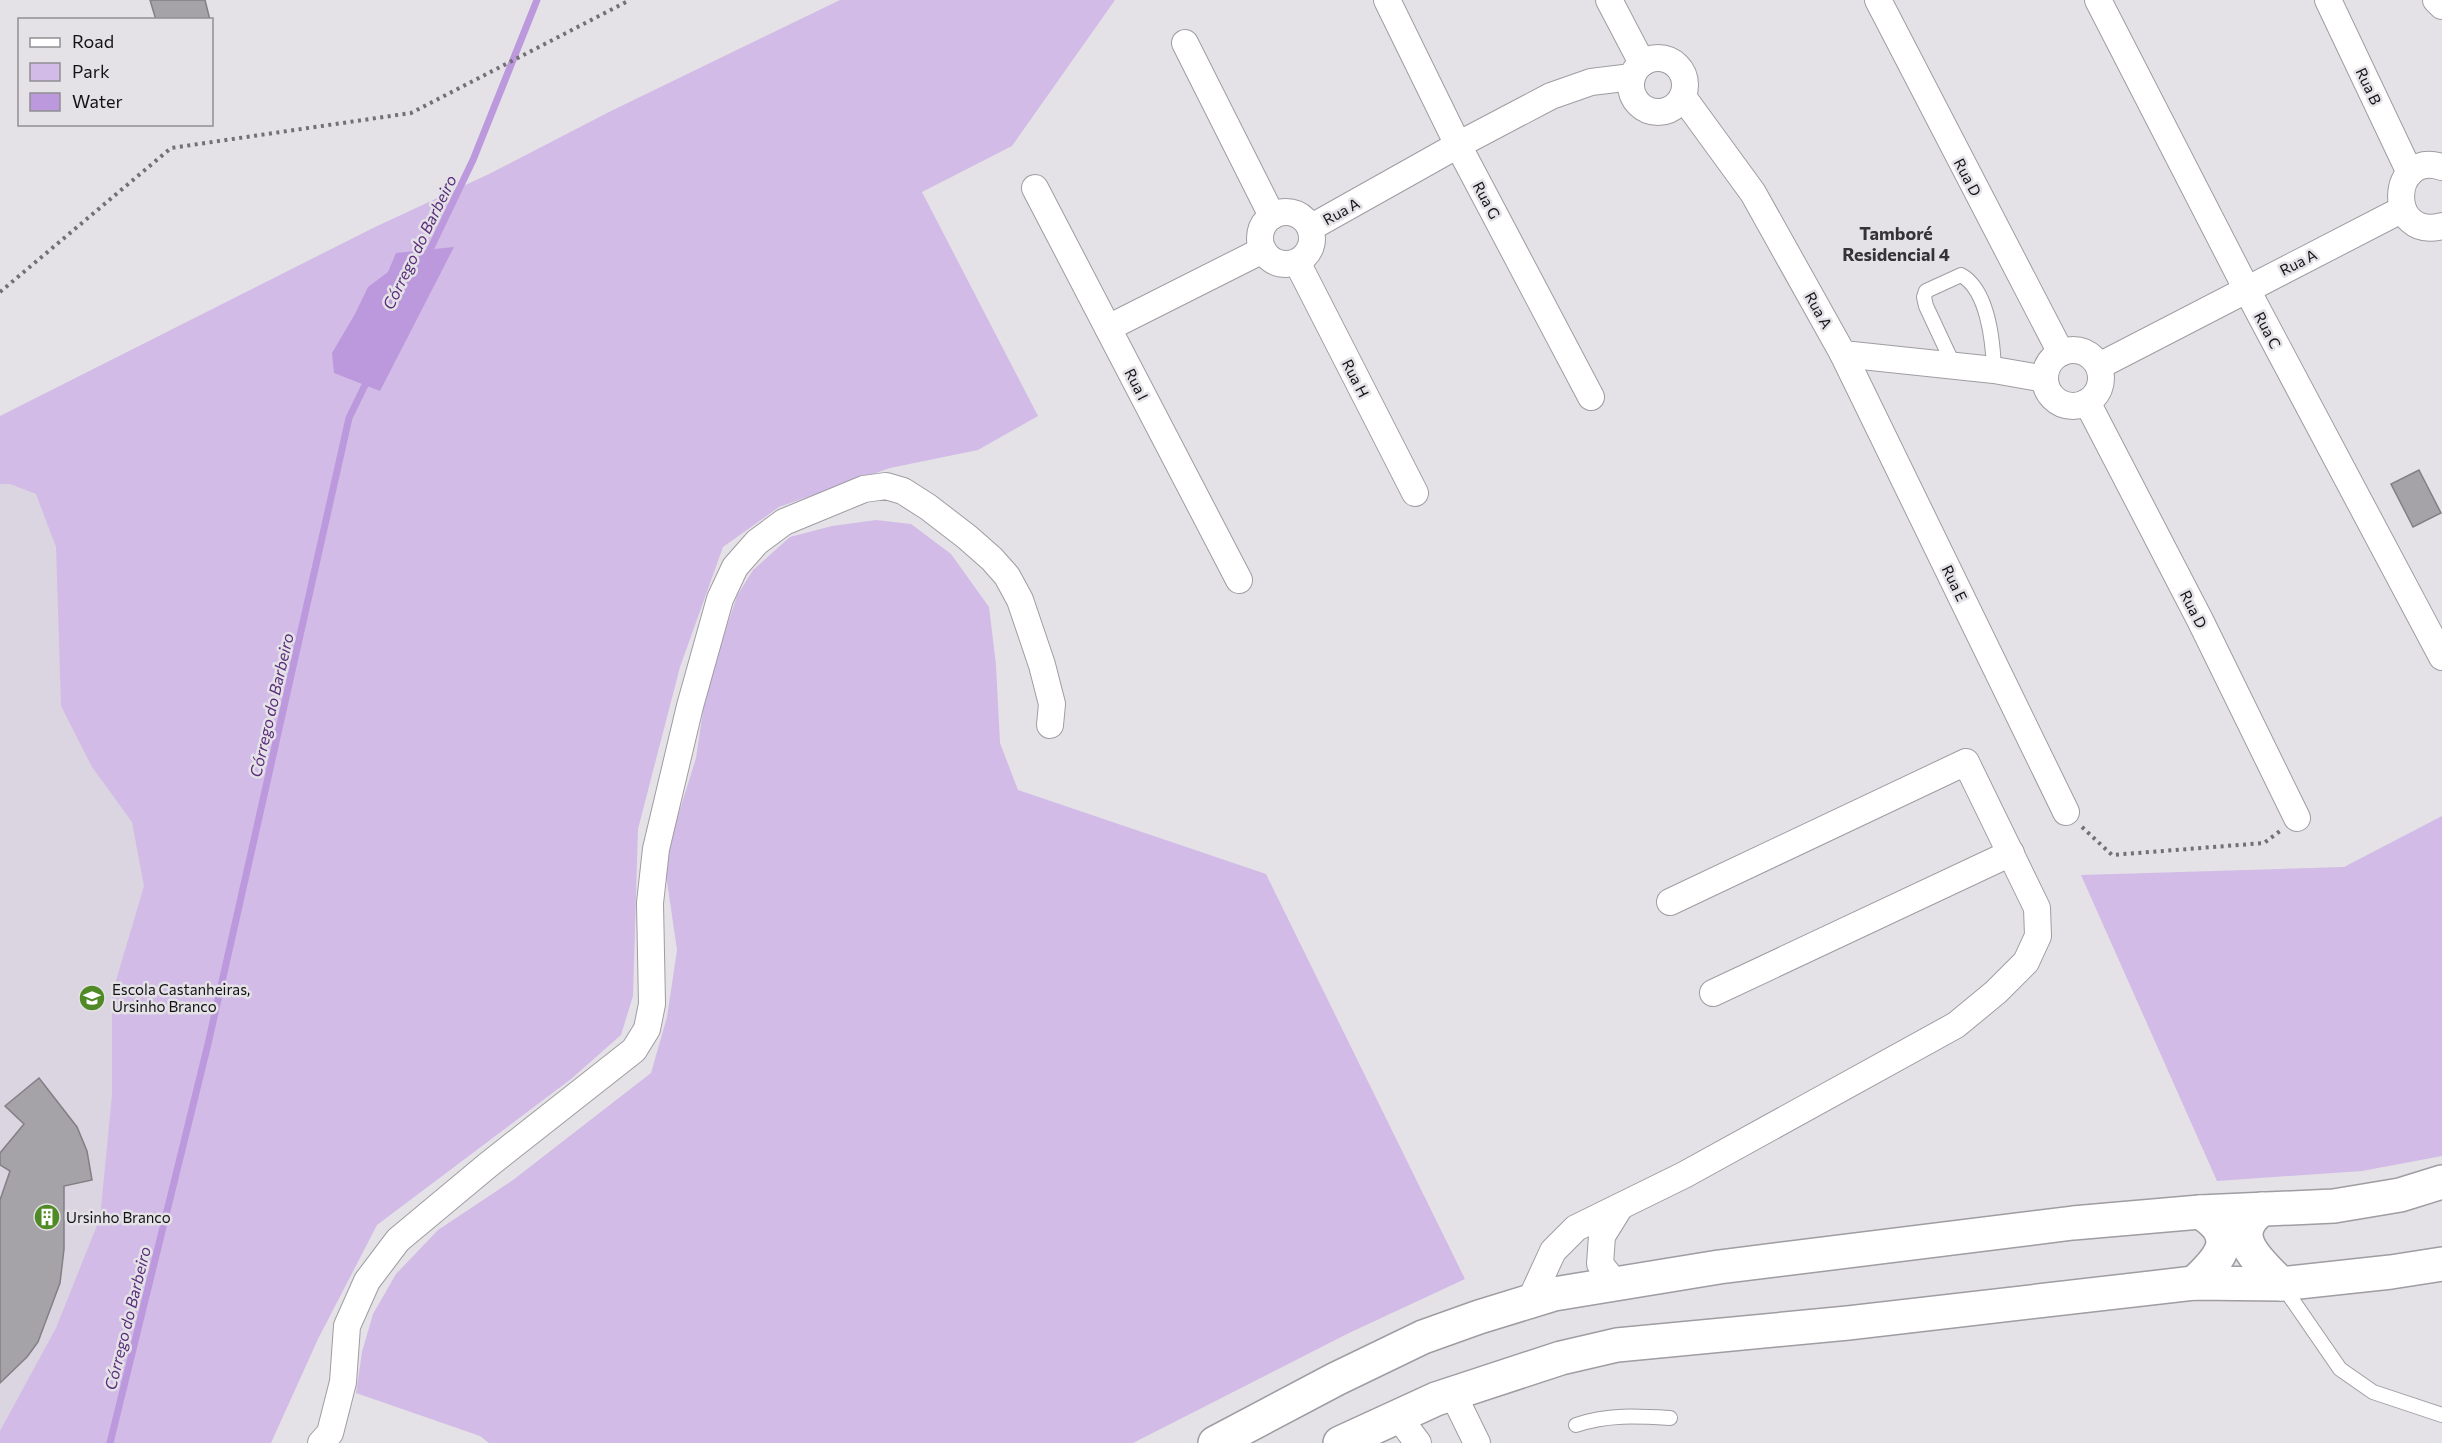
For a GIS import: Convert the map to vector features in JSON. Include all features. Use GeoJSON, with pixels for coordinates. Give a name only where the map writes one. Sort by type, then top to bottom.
{"type":"FeatureCollection","features":[{"type":"Feature","properties":{"kind":"main road"},"geometry":{"type":"LineString","coordinates":[[1215,1443],[1336,1379],[1423,1337],[1554,1294],[1719,1267],[2073,1223],[2200,1212],[2334,1206],[2400,1195],[2442,1182]]}},
{"type":"Feature","properties":{"kind":"main road"},"geometry":{"type":"LineString","coordinates":[[2262,1209],[2252,1217],[2246,1227],[2247,1242],[2257,1258],[2281,1284]]}},
{"type":"Feature","properties":{"kind":"main road"},"geometry":{"type":"LineString","coordinates":[[2194,1283],[2212,1266],[2221,1251],[2223,1235],[2216,1222],[2200,1212]]}},
{"type":"Feature","properties":{"kind":"main road"},"geometry":{"type":"LineString","coordinates":[[1340,1443],[1396,1415],[1453,1394],[1561,1358],[1617,1345],[1848,1323],[2194,1283],[2281,1284],[2442,1264]]}},
{"type":"Feature","properties":{"kind":"street","name":"Rua G"},"geometry":{"type":"LineString","coordinates":[[1387,0],[1458,145],[1591,397]]}},
{"type":"Feature","properties":{"kind":"street"},"geometry":{"type":"LineString","coordinates":[[1609,0],[1637,70]]}},
{"type":"Feature","properties":{"kind":"street","name":"Rua D"},"geometry":{"type":"LineString","coordinates":[[1878,0],[2061,353]]}},
{"type":"Feature","properties":{"kind":"street","name":"Rua C"},"geometry":{"type":"LineString","coordinates":[[2098,0],[2246,288],[2442,657]]}},
{"type":"Feature","properties":{"kind":"street","name":"Rua B"},"geometry":{"type":"LineString","coordinates":[[2328,0],[2410,173]]}},
{"type":"Feature","properties":{"kind":"street"},"geometry":{"type":"LineString","coordinates":[[2436,0],[2442,6]]}},
{"type":"Feature","properties":{"kind":"street"},"geometry":{"type":"LineString","coordinates":[[1185,43],[1272,216]]}},
{"type":"Feature","properties":{"kind":"street"},"geometry":{"type":"LineString","coordinates":[[1659,57],[1676,64],[1686,79],[1683,97],[1671,110],[1653,112],[1637,103],[1631,87],[1637,70],[1659,57]]}},
{"type":"Feature","properties":{"kind":"street","name":"Rua A"},"geometry":{"type":"LineString","coordinates":[[1310,228],[1551,96],[1591,82],[1637,70]]}},
{"type":"Feature","properties":{"kind":"street","name":"Rua A"},"geometry":{"type":"LineString","coordinates":[[1683,97],[1753,193],[1843,354]]}},
{"type":"Feature","properties":{"kind":"street"},"geometry":{"type":"LineString","coordinates":[[2440,164],[2425,165],[2410,173],[2402,186],[2400,202],[2414,223],[2422,227],[2441,228]]}},
{"type":"Feature","properties":{"kind":"street","name":"Rua I"},"geometry":{"type":"LineString","coordinates":[[1035,188],[1239,579]]}},
{"type":"Feature","properties":{"kind":"street","name":"Rua A"},"geometry":{"type":"LineString","coordinates":[[2098,366],[2403,209]]}},
{"type":"Feature","properties":{"kind":"street"},"geometry":{"type":"LineString","coordinates":[[1279,213],[1294,213],[1307,221],[1310,228],[1312,236],[1309,251],[1297,262],[1282,264],[1274,261],[1263,250],[1262,228],[1272,216],[1279,213]]}},
{"type":"Feature","properties":{"kind":"street"},"geometry":{"type":"LineString","coordinates":[[1108,328],[1263,250]]}},
{"type":"Feature","properties":{"kind":"street","name":"Rua H"},"geometry":{"type":"LineString","coordinates":[[1297,262],[1415,494]]}},
{"type":"Feature","properties":{"kind":"street"},"geometry":{"type":"LineString","coordinates":[[2083,351],[2095,360],[2098,366],[2101,382],[2098,390],[2088,402],[2080,405],[2063,404],[2050,394],[2045,379],[2049,364],[2061,353],[2083,351]]}},
{"type":"Feature","properties":{"kind":"street"},"geometry":{"type":"LineString","coordinates":[[1843,354],[1994,370],[2045,379]]}},
{"type":"Feature","properties":{"kind":"street","name":"Rua E"},"geometry":{"type":"LineString","coordinates":[[1843,354],[2066,812]]}},
{"type":"Feature","properties":{"kind":"street","name":"Rua D"},"geometry":{"type":"LineString","coordinates":[[2088,402],[2200,620],[2297,818]]}},
{"type":"Feature","properties":{"kind":"street"},"geometry":{"type":"LineString","coordinates":[[321,1443],[330,1433],[343,1382],[347,1326],[367,1281],[398,1240],[488,1165],[634,1050],[647,1029],[652,1004],[650,903],[656,849],[690,706],[720,599],[735,567],[757,542],[784,522],[864,489],[886,486],[903,491],[967,537],[1007,576],[1020,600],[1042,665],[1052,705],[1050,725]]}},
{"type":"Feature","properties":{"kind":"street"},"geometry":{"type":"LineString","coordinates":[[1530,1301],[1553,1251],[1576,1227],[1684,1175],[1956,1025],[1996,992],[2026,962],[2038,936],[2037,908],[1966,762],[1670,902]]}},
{"type":"Feature","properties":{"kind":"street"},"geometry":{"type":"LineString","coordinates":[[1713,993],[2010,853]]}},
{"type":"Feature","properties":{"kind":"street"},"geometry":{"type":"LineString","coordinates":[[1615,1284],[1600,1264],[1602,1236],[1620,1207]]}},
{"type":"Feature","properties":{"kind":"street"},"geometry":{"type":"LineString","coordinates":[[1453,1394],[1478,1443]]}},
{"type":"Feature","properties":{"kind":"street"},"geometry":{"type":"LineString","coordinates":[[1396,1415],[1418,1443]]}},
{"type":"Feature","properties":{"kind":"lane"},"geometry":{"type":"LineString","coordinates":[[1954,366],[1924,297],[1926,291],[1960,275],[1973,285],[1985,310],[1991,332],[1994,370]]}},
{"type":"Feature","properties":{"kind":"lane"},"geometry":{"type":"LineString","coordinates":[[2281,1284],[2340,1369],[2373,1392],[2442,1414]]}},
{"type":"Feature","properties":{"kind":"lane"},"geometry":{"type":"LineString","coordinates":[[1576,1425],[1593,1419],[1671,1418]]}},
{"type":"Feature","properties":{"kind":"path"},"geometry":{"type":"LineString","coordinates":[[0,292],[171,148],[411,113],[630,0]]}},
{"type":"Feature","properties":{"kind":"path"},"geometry":{"type":"LineString","coordinates":[[2066,812],[2112,855],[2264,843],[2297,818]]}},
{"type":"Feature","properties":{"kind":"shaded area","name":"Escola Castanheiras, Ursinho Branco"},"geometry":{"type":"Polygon","coordinates":[[[242,303],[145,1183],[0,1443],[0,425],[242,303]]]}},
{"type":"Feature","properties":{"kind":"green space"},"geometry":{"type":"Polygon","coordinates":[[[840,0],[1115,0],[1012,146],[922,192],[1038,416],[978,450],[890,468],[779,507],[723,547],[680,667],[638,829],[633,996],[621,1035],[571,1079],[377,1225],[318,1339],[271,1443],[0,1443],[0,1431],[56,1328],[100,1218],[112,1095],[112,994],[144,886],[132,822],[92,767],[61,706],[56,547],[36,494],[10,484],[0,484],[0,416],[373,228],[489,174],[609,112],[840,0]]]}},
{"type":"Feature","properties":{"kind":"green space"},"geometry":{"type":"Polygon","coordinates":[[[876,520],[911,524],[951,554],[989,607],[996,665],[1000,743],[1018,790],[1266,874],[1465,1279],[1349,1333],[1133,1443],[489,1443],[480,1436],[356,1393],[362,1352],[373,1314],[396,1274],[438,1230],[513,1180],[651,1073],[667,1017],[677,950],[664,861],[696,758],[707,685],[737,596],[753,570],[790,537],[832,526],[876,520]]]}},
{"type":"Feature","properties":{"kind":"green space"},"geometry":{"type":"Polygon","coordinates":[[[2442,816],[2442,1156],[2362,1171],[2217,1181],[2081,875],[2344,867],[2442,816]]]}},
{"type":"Feature","properties":{"kind":"water"},"geometry":{"type":"Polygon","coordinates":[[[454,247],[380,391],[334,373],[332,353],[368,287],[388,272],[396,253],[454,247]]]}},
{"type":"Feature","properties":{"kind":"building"},"geometry":{"type":"Polygon","coordinates":[[[150,0],[205,0],[210,18],[155,18],[150,0]]]}},
{"type":"Feature","properties":{"kind":"building"},"geometry":{"type":"Polygon","coordinates":[[[2419,470],[2441,513],[2413,527],[2391,484],[2419,470]]]}},
{"type":"Feature","properties":{"kind":"building","name":"Ursinho Branco"},"geometry":{"type":"Polygon","coordinates":[[[39,1078],[77,1127],[87,1151],[92,1180],[64,1186],[64,1249],[60,1283],[38,1342],[27,1357],[0,1383],[0,1200],[10,1171],[0,1165],[0,1153],[24,1124],[5,1106],[39,1078]]]}},
{"type":"Feature","properties":{"kind":"waterway","name":"Córrego do Barbeiro"},"geometry":{"type":"LineString","coordinates":[[427,256],[473,160],[537,0]]}},
{"type":"Feature","properties":{"kind":"waterway","name":"Córrego do Barbeiro"},"geometry":{"type":"LineString","coordinates":[[110,1443],[208,1044],[349,418],[368,379]]}},
{"type":"Feature","properties":{"kind":"place","name":"Escola Castanheiras, Ursinho Branco"},"geometry":{"type":"Point","coordinates":[92,998]}},
{"type":"Feature","properties":{"kind":"place","name":"Ursinho Branco"},"geometry":{"type":"Point","coordinates":[47,1217]}},
{"type":"Feature","properties":{"kind":"district","name":"Tamboré Residencial 4"},"geometry":{"type":"Point","coordinates":[1896,243]}}]}
